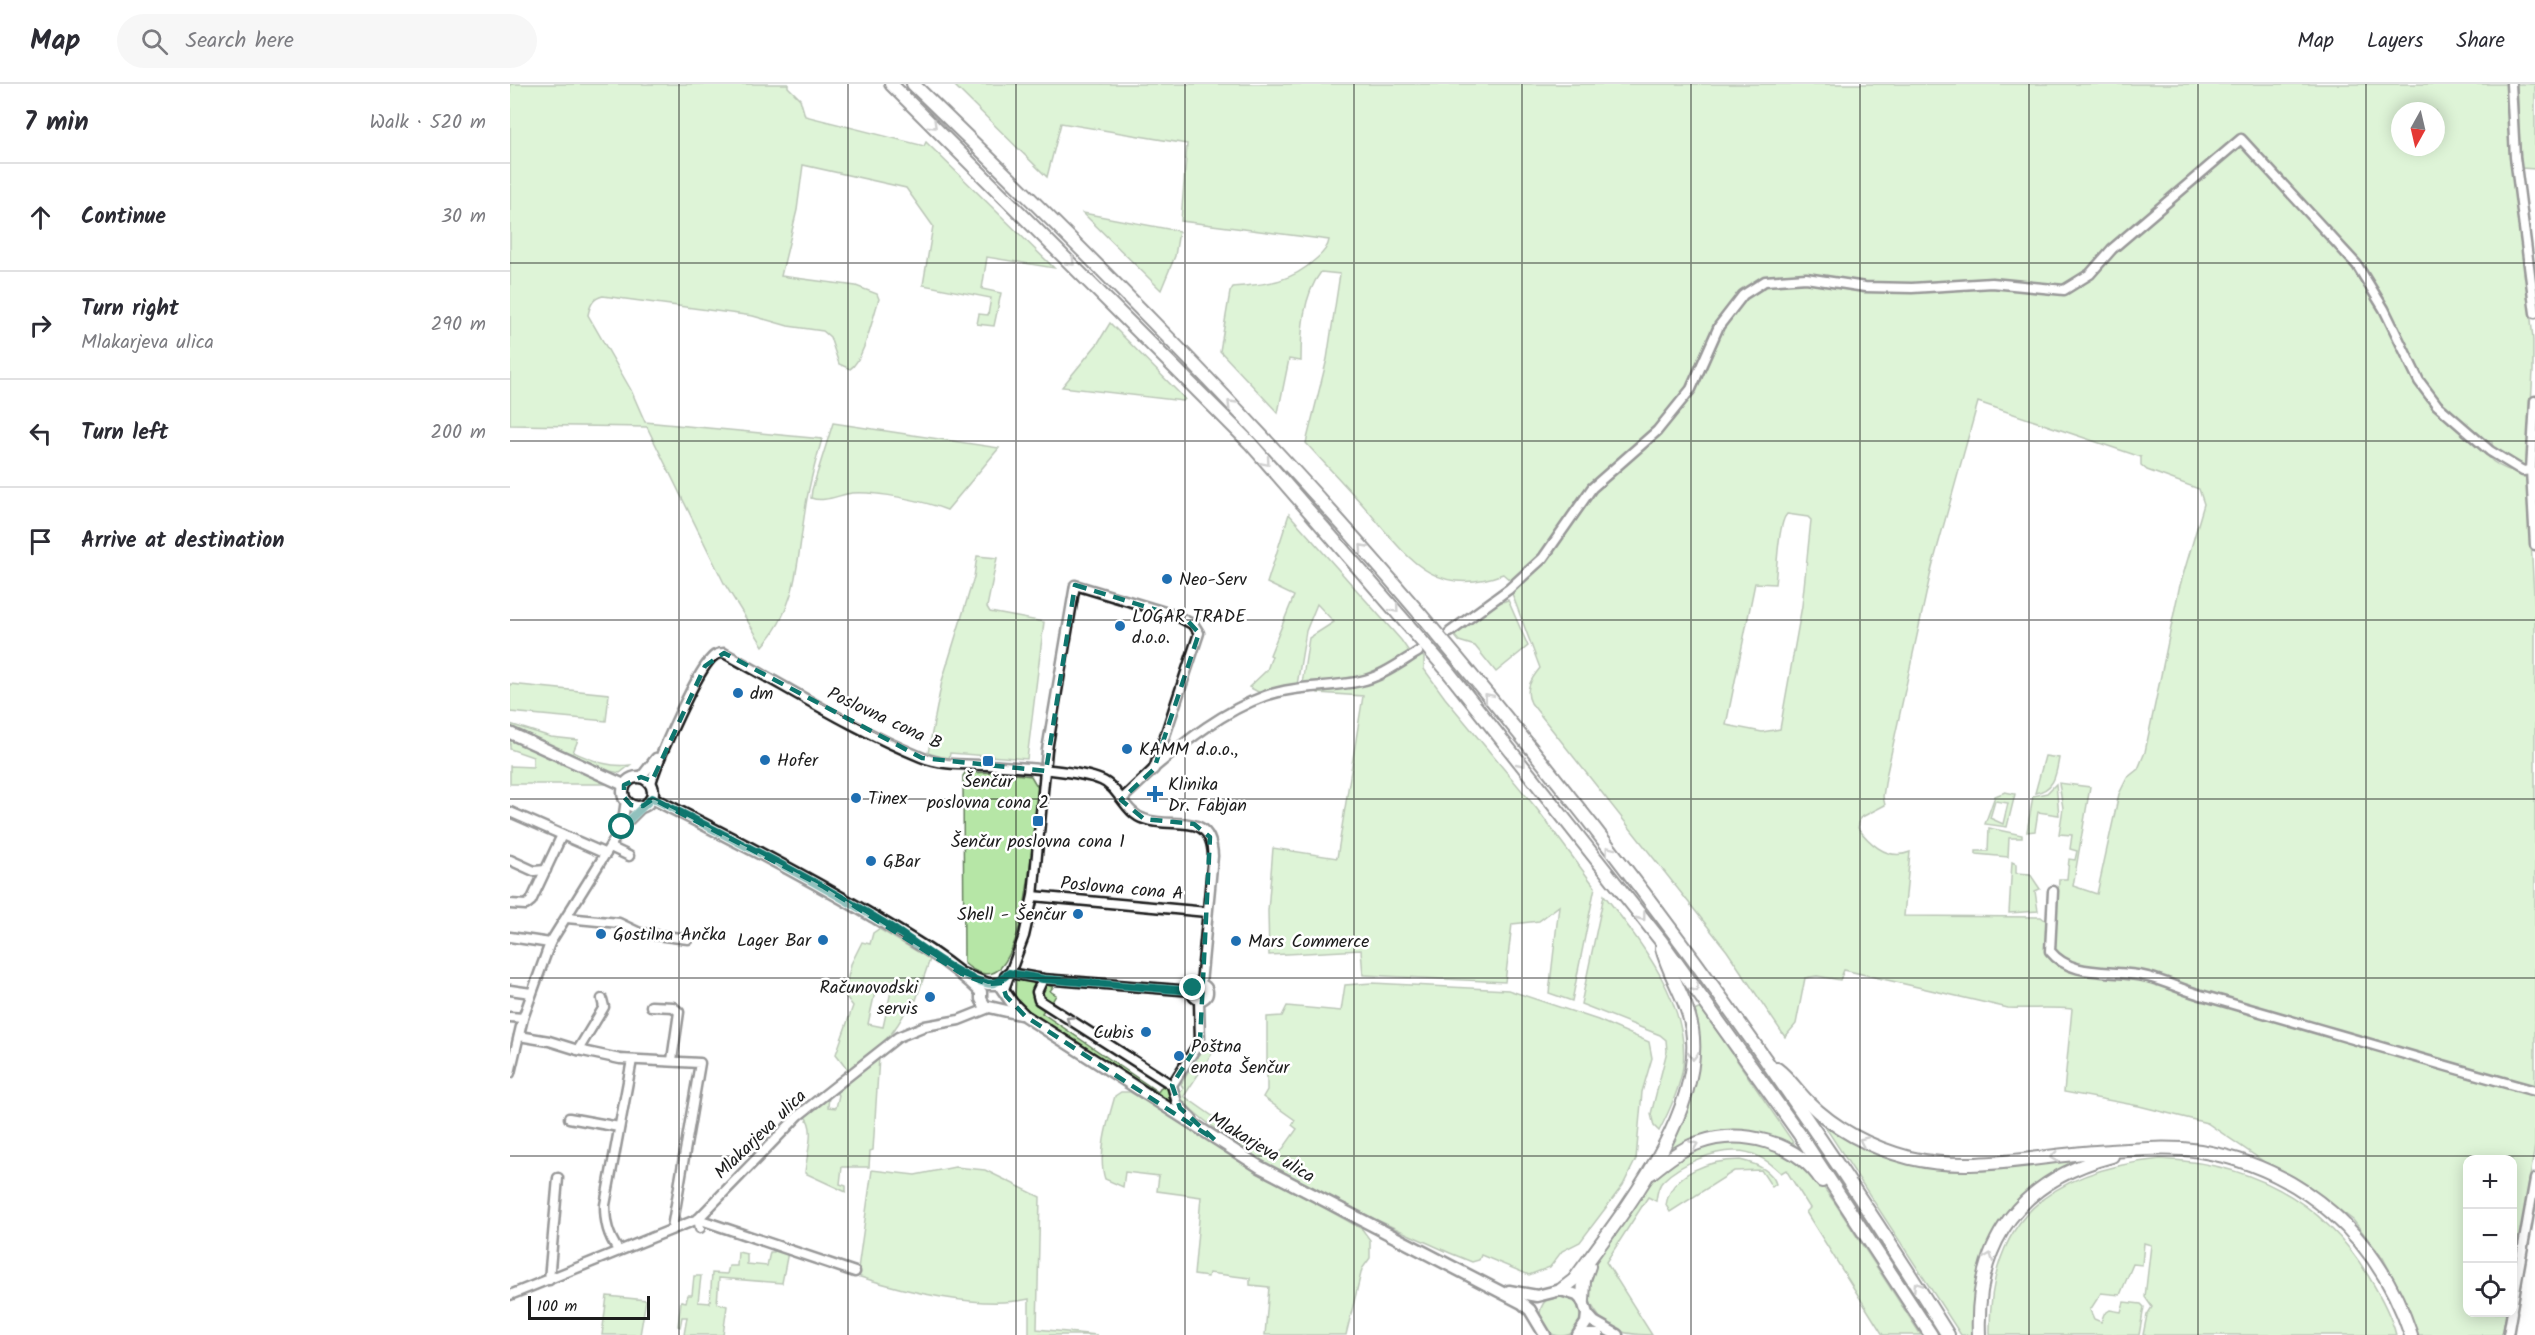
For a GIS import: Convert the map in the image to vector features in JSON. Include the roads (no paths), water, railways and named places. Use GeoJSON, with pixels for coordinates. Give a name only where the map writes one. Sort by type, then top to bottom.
{"type":"FeatureCollection","features":[{"type":"Feature","properties":{"kind":"highway"},"geometry":{"type":"LineString","coordinates":[[891,84],[1250,443],[1446,669],[1661,941],[1756,1073],[1931,1335]]}},
{"type":"Feature","properties":{"kind":"highway"},"geometry":{"type":"LineString","coordinates":[[913,84],[1133,301],[1260,434],[1384,573],[1563,790],[1659,915],[1766,1062],[1859,1197],[1948,1335]]}},
{"type":"Feature","properties":{"kind":"highway"},"geometry":{"type":"LineString","coordinates":[[1561,1290],[1574,1280],[1646,1177],[1686,1100],[1693,1062],[1689,1017],[1682,994],[1666,962],[1661,941]]}},
{"type":"Feature","properties":{"kind":"highway"},"geometry":{"type":"LineString","coordinates":[[1766,1062],[1785,1075],[1816,1109],[1852,1136],[1882,1150],[1912,1159],[1974,1164],[2177,1149],[2220,1155],[2265,1170],[2307,1192],[2334,1212],[2376,1260],[2400,1304],[2411,1335]]}},
{"type":"Feature","properties":{"kind":"highway"},"geometry":{"type":"LineString","coordinates":[[1646,1177],[1668,1159],[1700,1142],[1728,1137],[1761,1139],[1799,1158],[1816,1172],[1830,1193],[1847,1206]]}},
{"type":"Feature","properties":{"kind":"highway"},"geometry":{"type":"LineString","coordinates":[[1979,1335],[1980,1293],[1986,1265],[1996,1239],[2016,1211],[2036,1191],[2067,1171],[2133,1151]]}},
{"type":"Feature","properties":{"kind":"highway"},"geometry":{"type":"LineString","coordinates":[[1583,1301],[1584,1280],[1595,1251]]}},
{"type":"Feature","properties":{"kind":"main road"},"geometry":{"type":"LineString","coordinates":[[510,734],[624,785]]}},
{"type":"Feature","properties":{"kind":"main road"},"geometry":{"type":"LineString","coordinates":[[647,802],[646,780],[630,779],[624,785],[623,793],[632,805],[647,802],[808,878],[886,923],[993,995]]}},
{"type":"Feature","properties":{"kind":"main road","name":"Mlakarjeva ulica"},"geometry":{"type":"LineString","coordinates":[[993,995],[1215,1140],[1303,1191],[1494,1287]]}},
{"type":"Feature","properties":{"kind":"main road"},"geometry":{"type":"LineString","coordinates":[[1494,1287],[1530,1296],[1545,1295],[1561,1290],[1577,1295],[1583,1301],[1587,1314],[1586,1323],[1579,1335]]}},
{"type":"Feature","properties":{"kind":"main road"},"geometry":{"type":"LineString","coordinates":[[1494,1287],[1522,1303],[1535,1318],[1542,1334]]}},
{"type":"Feature","properties":{"kind":"main road"},"geometry":{"type":"LineString","coordinates":[[1535,1318],[1539,1301],[1545,1295]]}},
{"type":"Feature","properties":{"kind":"main road"},"geometry":{"type":"LineString","coordinates":[[1587,1314],[1594,1322],[1617,1335]]}},
{"type":"Feature","properties":{"kind":"main road"},"geometry":{"type":"LineString","coordinates":[[1579,1335],[1598,1335]]}},
{"type":"Feature","properties":{"kind":"street"},"geometry":{"type":"LineString","coordinates":[[2511,84],[2515,157],[2535,313]]}},
{"type":"Feature","properties":{"kind":"street"},"geometry":{"type":"LineString","coordinates":[[1450,632],[1509,589],[1543,558],[1592,488],[1657,431],[1691,389],[1719,326],[1743,295],[1765,281],[1806,278],[1864,286],[1912,288],[1992,283],[2064,290],[2091,274],[2112,249],[2241,139],[2357,265],[2385,309],[2419,381],[2437,405],[2490,451],[2523,471],[2531,470]]}},
{"type":"Feature","properties":{"kind":"street"},"geometry":{"type":"LineString","coordinates":[[2535,401],[2531,470],[2535,545]]}},
{"type":"Feature","properties":{"kind":"street"},"geometry":{"type":"LineString","coordinates":[[993,995],[1009,973],[1024,936],[1033,896],[1054,701],[1075,585],[1175,615],[1194,625],[1198,633],[1154,769]]}},
{"type":"Feature","properties":{"kind":"street"},"geometry":{"type":"LineString","coordinates":[[1122,799],[1154,769],[1211,724],[1258,699],[1301,688],[1362,681],[1418,652]]}},
{"type":"Feature","properties":{"kind":"street","name":"Poslovna cona B"},"geometry":{"type":"LineString","coordinates":[[646,780],[705,666],[716,654],[724,653],[834,715],[922,758],[945,763],[1046,771]]}},
{"type":"Feature","properties":{"kind":"street","name":"Poslovna cona A"},"geometry":{"type":"LineString","coordinates":[[1046,771],[1101,780],[1144,819],[1194,824],[1202,827],[1210,837],[1213,856],[1201,984]]}},
{"type":"Feature","properties":{"kind":"street"},"geometry":{"type":"LineString","coordinates":[[622,827],[626,800]]}},
{"type":"Feature","properties":{"kind":"street"},"geometry":{"type":"LineString","coordinates":[[510,1073],[523,1018],[550,943],[622,827],[647,802]]}},
{"type":"Feature","properties":{"kind":"street"},"geometry":{"type":"LineString","coordinates":[[510,812],[562,835],[629,856]]}},
{"type":"Feature","properties":{"kind":"street"},"geometry":{"type":"LineString","coordinates":[[510,904],[526,905],[531,901],[562,835]]}},
{"type":"Feature","properties":{"kind":"street"},"geometry":{"type":"LineString","coordinates":[[510,860],[534,871],[546,870]]}},
{"type":"Feature","properties":{"kind":"street"},"geometry":{"type":"LineString","coordinates":[[2053,891],[2050,951],[2059,962],[2093,971],[2145,976],[2206,997],[2260,1010],[2535,1091]]}},
{"type":"Feature","properties":{"kind":"street","name":"Poslovna cona A"},"geometry":{"type":"LineString","coordinates":[[1033,896],[1207,912]]}},
{"type":"Feature","properties":{"kind":"street"},"geometry":{"type":"LineString","coordinates":[[567,918],[619,923],[640,933],[688,939]]}},
{"type":"Feature","properties":{"kind":"street"},"geometry":{"type":"LineString","coordinates":[[510,937],[550,943]]}},
{"type":"Feature","properties":{"kind":"street"},"geometry":{"type":"LineString","coordinates":[[1009,973],[1043,979],[1192,991]]}},
{"type":"Feature","properties":{"kind":"street"},"geometry":{"type":"LineString","coordinates":[[1043,979],[1037,992],[1039,1000],[1173,1085],[1180,1108],[1215,1140]]}},
{"type":"Feature","properties":{"kind":"street"},"geometry":{"type":"LineString","coordinates":[[1192,991],[1195,986],[1201,984],[1206,987],[1208,993],[1205,998],[1199,1000]]}},
{"type":"Feature","properties":{"kind":"street"},"geometry":{"type":"LineString","coordinates":[[510,990],[531,993]]}},
{"type":"Feature","properties":{"kind":"street"},"geometry":{"type":"LineString","coordinates":[[1192,991],[1194,997],[1199,1000]]}},
{"type":"Feature","properties":{"kind":"street","name":"Mlakarjeva ulica"},"geometry":{"type":"LineString","coordinates":[[510,1295],[672,1228],[699,1223],[799,1115],[898,1037],[925,1026],[959,1020],[968,1016],[993,995]]}},
{"type":"Feature","properties":{"kind":"street"},"geometry":{"type":"LineString","coordinates":[[578,1050],[604,1007],[602,999]]}},
{"type":"Feature","properties":{"kind":"street"},"geometry":{"type":"LineString","coordinates":[[1173,1085],[1200,1041],[1199,1000]]}},
{"type":"Feature","properties":{"kind":"street"},"geometry":{"type":"LineString","coordinates":[[519,1036],[632,1060],[672,1060],[679,1012],[673,1007],[651,1006]]}},
{"type":"Feature","properties":{"kind":"street"},"geometry":{"type":"LineString","coordinates":[[510,1017],[523,1018]]}},
{"type":"Feature","properties":{"kind":"street"},"geometry":{"type":"LineString","coordinates":[[618,1250],[609,1235],[605,1221],[608,1185],[632,1060]]}},
{"type":"Feature","properties":{"kind":"street","name":"Mlakarjeva ulica"},"geometry":{"type":"LineString","coordinates":[[672,1060],[700,1063],[672,1228]]}},
{"type":"Feature","properties":{"kind":"street"},"geometry":{"type":"LineString","coordinates":[[568,1118],[619,1127]]}},
{"type":"Feature","properties":{"kind":"street"},"geometry":{"type":"LineString","coordinates":[[549,1280],[558,1178]]}},
{"type":"Feature","properties":{"kind":"street"},"geometry":{"type":"LineString","coordinates":[[2517,1280],[2535,1179]]}},
{"type":"Feature","properties":{"kind":"street"},"geometry":{"type":"LineString","coordinates":[[699,1223],[855,1272]]}},
{"type":"Feature","properties":{"kind":"street"},"geometry":{"type":"LineString","coordinates":[[2508,1335],[2511,1317]]}},
{"type":"Feature","properties":{"kind":"place","name":"Neo-Serv"},"geometry":{"type":"Point","coordinates":[1167,579]}},
{"type":"Feature","properties":{"kind":"place","name":"LOGAR TRADE d.o.o."},"geometry":{"type":"Point","coordinates":[1120,626]}},
{"type":"Feature","properties":{"kind":"place","name":"dm"},"geometry":{"type":"Point","coordinates":[738,693]}},
{"type":"Feature","properties":{"kind":"place","name":"KAMM d.o.o.,"},"geometry":{"type":"Point","coordinates":[1127,749]}},
{"type":"Feature","properties":{"kind":"place","name":"Hofer"},"geometry":{"type":"Point","coordinates":[765,760]}},
{"type":"Feature","properties":{"kind":"place","name":"Šenčur poslovna cona 2"},"geometry":{"type":"Point","coordinates":[988,761]}},
{"type":"Feature","properties":{"kind":"place","name":"Klinika Dr. Fabjan"},"geometry":{"type":"Point","coordinates":[1155,794]}},
{"type":"Feature","properties":{"kind":"place","name":"Tinex"},"geometry":{"type":"Point","coordinates":[856,798]}},
{"type":"Feature","properties":{"kind":"place","name":"Šenčur poslovna cona 1"},"geometry":{"type":"Point","coordinates":[1038,821]}},
{"type":"Feature","properties":{"kind":"place","name":"GBar"},"geometry":{"type":"Point","coordinates":[871,861]}},
{"type":"Feature","properties":{"kind":"place","name":"Shell - Šenčur"},"geometry":{"type":"Point","coordinates":[1078,914]}},
{"type":"Feature","properties":{"kind":"place","name":"Gostilna Ančka"},"geometry":{"type":"Point","coordinates":[601,934]}},
{"type":"Feature","properties":{"kind":"place","name":"Lager Bar"},"geometry":{"type":"Point","coordinates":[823,940]}},
{"type":"Feature","properties":{"kind":"place","name":"Mars Commerce"},"geometry":{"type":"Point","coordinates":[1236,941]}},
{"type":"Feature","properties":{"kind":"place","name":"Računovodski servis"},"geometry":{"type":"Point","coordinates":[930,997]}},
{"type":"Feature","properties":{"kind":"place","name":"Cubis"},"geometry":{"type":"Point","coordinates":[1146,1032]}},
{"type":"Feature","properties":{"kind":"place","name":"Poštna enota Šenčur"},"geometry":{"type":"Point","coordinates":[1179,1056]}}]}
